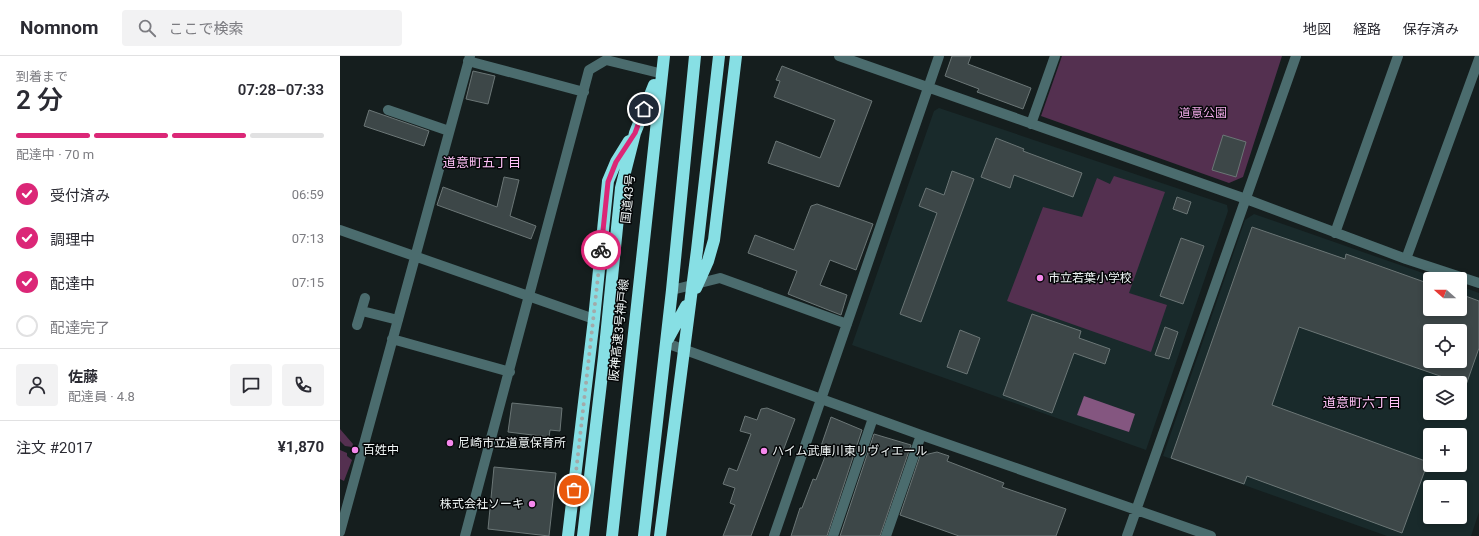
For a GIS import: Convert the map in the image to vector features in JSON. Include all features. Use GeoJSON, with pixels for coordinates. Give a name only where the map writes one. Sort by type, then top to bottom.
{"type":"FeatureCollection","features":[{"type":"Feature","properties":{"kind":"highway","name":"国道43号"},"geometry":{"type":"LineString","coordinates":[[605,536],[657,56]]}},
{"type":"Feature","properties":{"kind":"highway","name":"阪神高速3号神戸線"},"geometry":{"type":"LineString","coordinates":[[612,536],[664,56]]}},
{"type":"Feature","properties":{"kind":"highway"},"geometry":{"type":"LineString","coordinates":[[638,536],[689,56]]}},
{"type":"Feature","properties":{"kind":"highway"},"geometry":{"type":"LineString","coordinates":[[644,536],[672,290],[695,56]]}},
{"type":"Feature","properties":{"kind":"highway"},"geometry":{"type":"LineString","coordinates":[[660,536],[697,250],[719,56]]}},
{"type":"Feature","properties":{"kind":"highway"},"geometry":{"type":"LineString","coordinates":[[666,343],[698,284],[708,261],[716,228],[736,56]]}},
{"type":"Feature","properties":{"kind":"highway"},"geometry":{"type":"LineString","coordinates":[[583,536],[604,357],[621,188],[635,133],[654,85]]}},
{"type":"Feature","properties":{"kind":"highway"},"geometry":{"type":"LineString","coordinates":[[568,536],[594,319],[608,182],[616,162],[635,133]]}},
{"type":"Feature","properties":{"kind":"street"},"geometry":{"type":"LineString","coordinates":[[839,56],[1246,199],[1406,259],[1479,283]]}},
{"type":"Feature","properties":{"kind":"street"},"geometry":{"type":"LineString","coordinates":[[774,536],[939,56]]}},
{"type":"Feature","properties":{"kind":"street"},"geometry":{"type":"LineString","coordinates":[[1031,124],[1055,56]]}},
{"type":"Feature","properties":{"kind":"street"},"geometry":{"type":"LineString","coordinates":[[1127,536],[1296,56]]}},
{"type":"Feature","properties":{"kind":"street"},"geometry":{"type":"LineString","coordinates":[[1335,232],[1398,56]]}},
{"type":"Feature","properties":{"kind":"street"},"geometry":{"type":"LineString","coordinates":[[340,532],[469,58],[584,92]]}},
{"type":"Feature","properties":{"kind":"street"},"geometry":{"type":"LineString","coordinates":[[1406,259],[1479,59]]}},
{"type":"Feature","properties":{"kind":"street"},"geometry":{"type":"LineString","coordinates":[[465,536],[530,297],[589,70],[606,60],[655,72]]}},
{"type":"Feature","properties":{"kind":"street"},"geometry":{"type":"LineString","coordinates":[[388,110],[449,131]]}},
{"type":"Feature","properties":{"kind":"street"},"geometry":{"type":"LineString","coordinates":[[340,230],[594,319]]}},
{"type":"Feature","properties":{"kind":"street"},"geometry":{"type":"LineString","coordinates":[[672,290],[720,278],[847,324]]}},
{"type":"Feature","properties":{"kind":"street"},"geometry":{"type":"LineString","coordinates":[[357,325],[366,298]]}},
{"type":"Feature","properties":{"kind":"street"},"geometry":{"type":"LineString","coordinates":[[362,310],[398,320]]}},
{"type":"Feature","properties":{"kind":"street"},"geometry":{"type":"LineString","coordinates":[[392,339],[510,372]]}},
{"type":"Feature","properties":{"kind":"street"},"geometry":{"type":"LineString","coordinates":[[666,343],[920,435],[1211,536]]}},
{"type":"Feature","properties":{"kind":"street"},"geometry":{"type":"LineString","coordinates":[[833,536],[873,418]]}},
{"type":"Feature","properties":{"kind":"street"},"geometry":{"type":"LineString","coordinates":[[886,536],[920,435]]}},
{"type":"Feature","properties":{"kind":"shaded area","name":"市立若葉小学校"},"geometry":{"type":"Polygon","coordinates":[[[939,108],[1227,205],[1228,211],[1146,450],[852,345],[934,111],[939,108]]]}},
{"type":"Feature","properties":{"kind":"shaded area"},"geometry":{"type":"Polygon","coordinates":[[[1254,214],[1423,273],[1423,316],[1467,316],[1467,289],[1479,293],[1479,512],[1471,536],[1387,536],[1163,456],[1245,220],[1254,214]]]}},
{"type":"Feature","properties":{"kind":"shaded area"},"geometry":{"type":"Polygon","coordinates":[[[1084,396],[1135,414],[1129,432],[1077,415],[1084,396]]]}},
{"type":"Feature","properties":{"kind":"green space","name":"道意公園"},"geometry":{"type":"Polygon","coordinates":[[[1062,56],[1282,56],[1243,177],[1229,183],[1041,116],[1062,56]]]}},
{"type":"Feature","properties":{"kind":"green space"},"geometry":{"type":"Polygon","coordinates":[[[1114,176],[1165,192],[1129,293],[1167,305],[1151,352],[1007,301],[1043,207],[1082,217],[1097,178],[1110,184],[1114,176]]]}},
{"type":"Feature","properties":{"kind":"green space"},"geometry":{"type":"Polygon","coordinates":[[[340,429],[353,444],[352,447],[345,446],[340,441],[340,429]]]}},
{"type":"Feature","properties":{"kind":"green space"},"geometry":{"type":"Polygon","coordinates":[[[340,450],[347,453],[347,456],[352,460],[344,481],[340,479],[340,450]]]}},
{"type":"Feature","properties":{"kind":"building"},"geometry":{"type":"Polygon","coordinates":[[[952,56],[971,56],[968,64],[1031,88],[1023,109],[977,92],[979,89],[945,76],[952,56]]]}},
{"type":"Feature","properties":{"kind":"building"},"geometry":{"type":"Polygon","coordinates":[[[782,66],[872,101],[839,187],[768,163],[776,141],[820,158],[835,120],[774,97],[780,81],[776,80],[782,66]]]}},
{"type":"Feature","properties":{"kind":"building"},"geometry":{"type":"Polygon","coordinates":[[[473,71],[495,76],[488,104],[466,99],[473,71]]]}},
{"type":"Feature","properties":{"kind":"building"},"geometry":{"type":"Polygon","coordinates":[[[369,110],[429,131],[424,146],[364,126],[369,110]]]}},
{"type":"Feature","properties":{"kind":"building"},"geometry":{"type":"Polygon","coordinates":[[[1223,135],[1246,142],[1236,177],[1212,170],[1223,135]]]}},
{"type":"Feature","properties":{"kind":"building"},"geometry":{"type":"Polygon","coordinates":[[[996,138],[1024,149],[1023,151],[1082,173],[1073,197],[1014,175],[1010,188],[981,177],[996,138]]]}},
{"type":"Feature","properties":{"kind":"building"},"geometry":{"type":"Polygon","coordinates":[[[952,171],[974,179],[921,322],[900,314],[937,213],[919,206],[926,188],[944,195],[952,171]]]}},
{"type":"Feature","properties":{"kind":"building"},"geometry":{"type":"Polygon","coordinates":[[[504,177],[519,180],[510,216],[536,226],[531,239],[437,205],[443,187],[497,207],[504,177]]]}},
{"type":"Feature","properties":{"kind":"building"},"geometry":{"type":"Polygon","coordinates":[[[1177,197],[1191,202],[1187,214],[1173,209],[1177,197]]]}},
{"type":"Feature","properties":{"kind":"building"},"geometry":{"type":"Polygon","coordinates":[[[817,204],[873,224],[856,270],[830,260],[820,285],[847,295],[841,315],[788,294],[797,271],[748,253],[755,235],[794,250],[811,206],[817,204]]]}},
{"type":"Feature","properties":{"kind":"building"},"geometry":{"type":"Polygon","coordinates":[[[1252,227],[1345,259],[1346,254],[1423,282],[1423,316],[1467,316],[1467,297],[1479,301],[1479,348],[1467,382],[1467,376],[1440,376],[1299,327],[1272,405],[1423,460],[1423,472],[1424,472],[1402,533],[1247,476],[1244,484],[1171,458],[1252,227]]]}},
{"type":"Feature","properties":{"kind":"building"},"geometry":{"type":"Polygon","coordinates":[[[1181,238],[1204,246],[1183,304],[1160,296],[1181,238]]]}},
{"type":"Feature","properties":{"kind":"building"},"geometry":{"type":"Polygon","coordinates":[[[1032,314],[1081,331],[1079,338],[1110,349],[1105,364],[1074,353],[1052,413],[1003,395],[1032,314]]]}},
{"type":"Feature","properties":{"kind":"building"},"geometry":{"type":"Polygon","coordinates":[[[1165,327],[1178,332],[1169,359],[1155,355],[1165,327]]]}},
{"type":"Feature","properties":{"kind":"building"},"geometry":{"type":"Polygon","coordinates":[[[960,330],[980,338],[967,374],[947,367],[960,330]]]}},
{"type":"Feature","properties":{"kind":"building"},"geometry":{"type":"Polygon","coordinates":[[[512,403],[562,408],[560,431],[550,430],[549,437],[508,432],[512,403]]]}},
{"type":"Feature","properties":{"kind":"building","name":"ハイム武庫川東リヴィエール"},"geometry":{"type":"Polygon","coordinates":[[[767,408],[795,419],[751,536],[723,536],[735,505],[730,503],[735,488],[723,484],[729,468],[737,471],[751,434],[740,431],[745,416],[757,420],[761,409],[767,408]]]}},
{"type":"Feature","properties":{"kind":"building"},"geometry":{"type":"Polygon","coordinates":[[[831,417],[862,430],[827,536],[791,536],[800,508],[802,508],[813,479],[816,480],[826,454],[819,452],[831,417]]]}},
{"type":"Feature","properties":{"kind":"building"},"geometry":{"type":"Polygon","coordinates":[[[874,434],[911,445],[880,536],[840,536],[874,434]]]}},
{"type":"Feature","properties":{"kind":"building"},"geometry":{"type":"Polygon","coordinates":[[[937,452],[949,456],[947,461],[1004,483],[1002,487],[1066,509],[1056,536],[959,536],[900,515],[920,456],[937,452]]]}},
{"type":"Feature","properties":{"kind":"building"},"geometry":{"type":"Polygon","coordinates":[[[494,467],[556,473],[549,536],[488,529],[494,467]]]}},
{"type":"Feature","properties":{"kind":"way so far"},"geometry":{"type":"LineString","coordinates":[[574,490],[601,250]]}},
{"type":"Feature","properties":{"kind":"place","name":"市立若葉小学校"},"geometry":{"type":"Point","coordinates":[1040,278]}},
{"type":"Feature","properties":{"kind":"place","name":"尼崎市立道意保育所"},"geometry":{"type":"Point","coordinates":[450,443]}},
{"type":"Feature","properties":{"kind":"place","name":"百姓中"},"geometry":{"type":"Point","coordinates":[355,450]}},
{"type":"Feature","properties":{"kind":"place","name":"ハイム武庫川東リヴィエール"},"geometry":{"type":"Point","coordinates":[764,451]}},
{"type":"Feature","properties":{"kind":"place","name":"株式会社ソーキ"},"geometry":{"type":"Point","coordinates":[532,504]}},
{"type":"Feature","properties":{"kind":"district","name":"道意町五丁目"},"geometry":{"type":"Point","coordinates":[482,162]}},
{"type":"Feature","properties":{"kind":"district","name":"道意町六丁目"},"geometry":{"type":"Point","coordinates":[1362,402]}},
{"type":"Feature","properties":{"kind":"route"},"geometry":{"type":"LineString","coordinates":[[601,250],[608,182],[616,162],[635,133],[644,109]]}}]}
